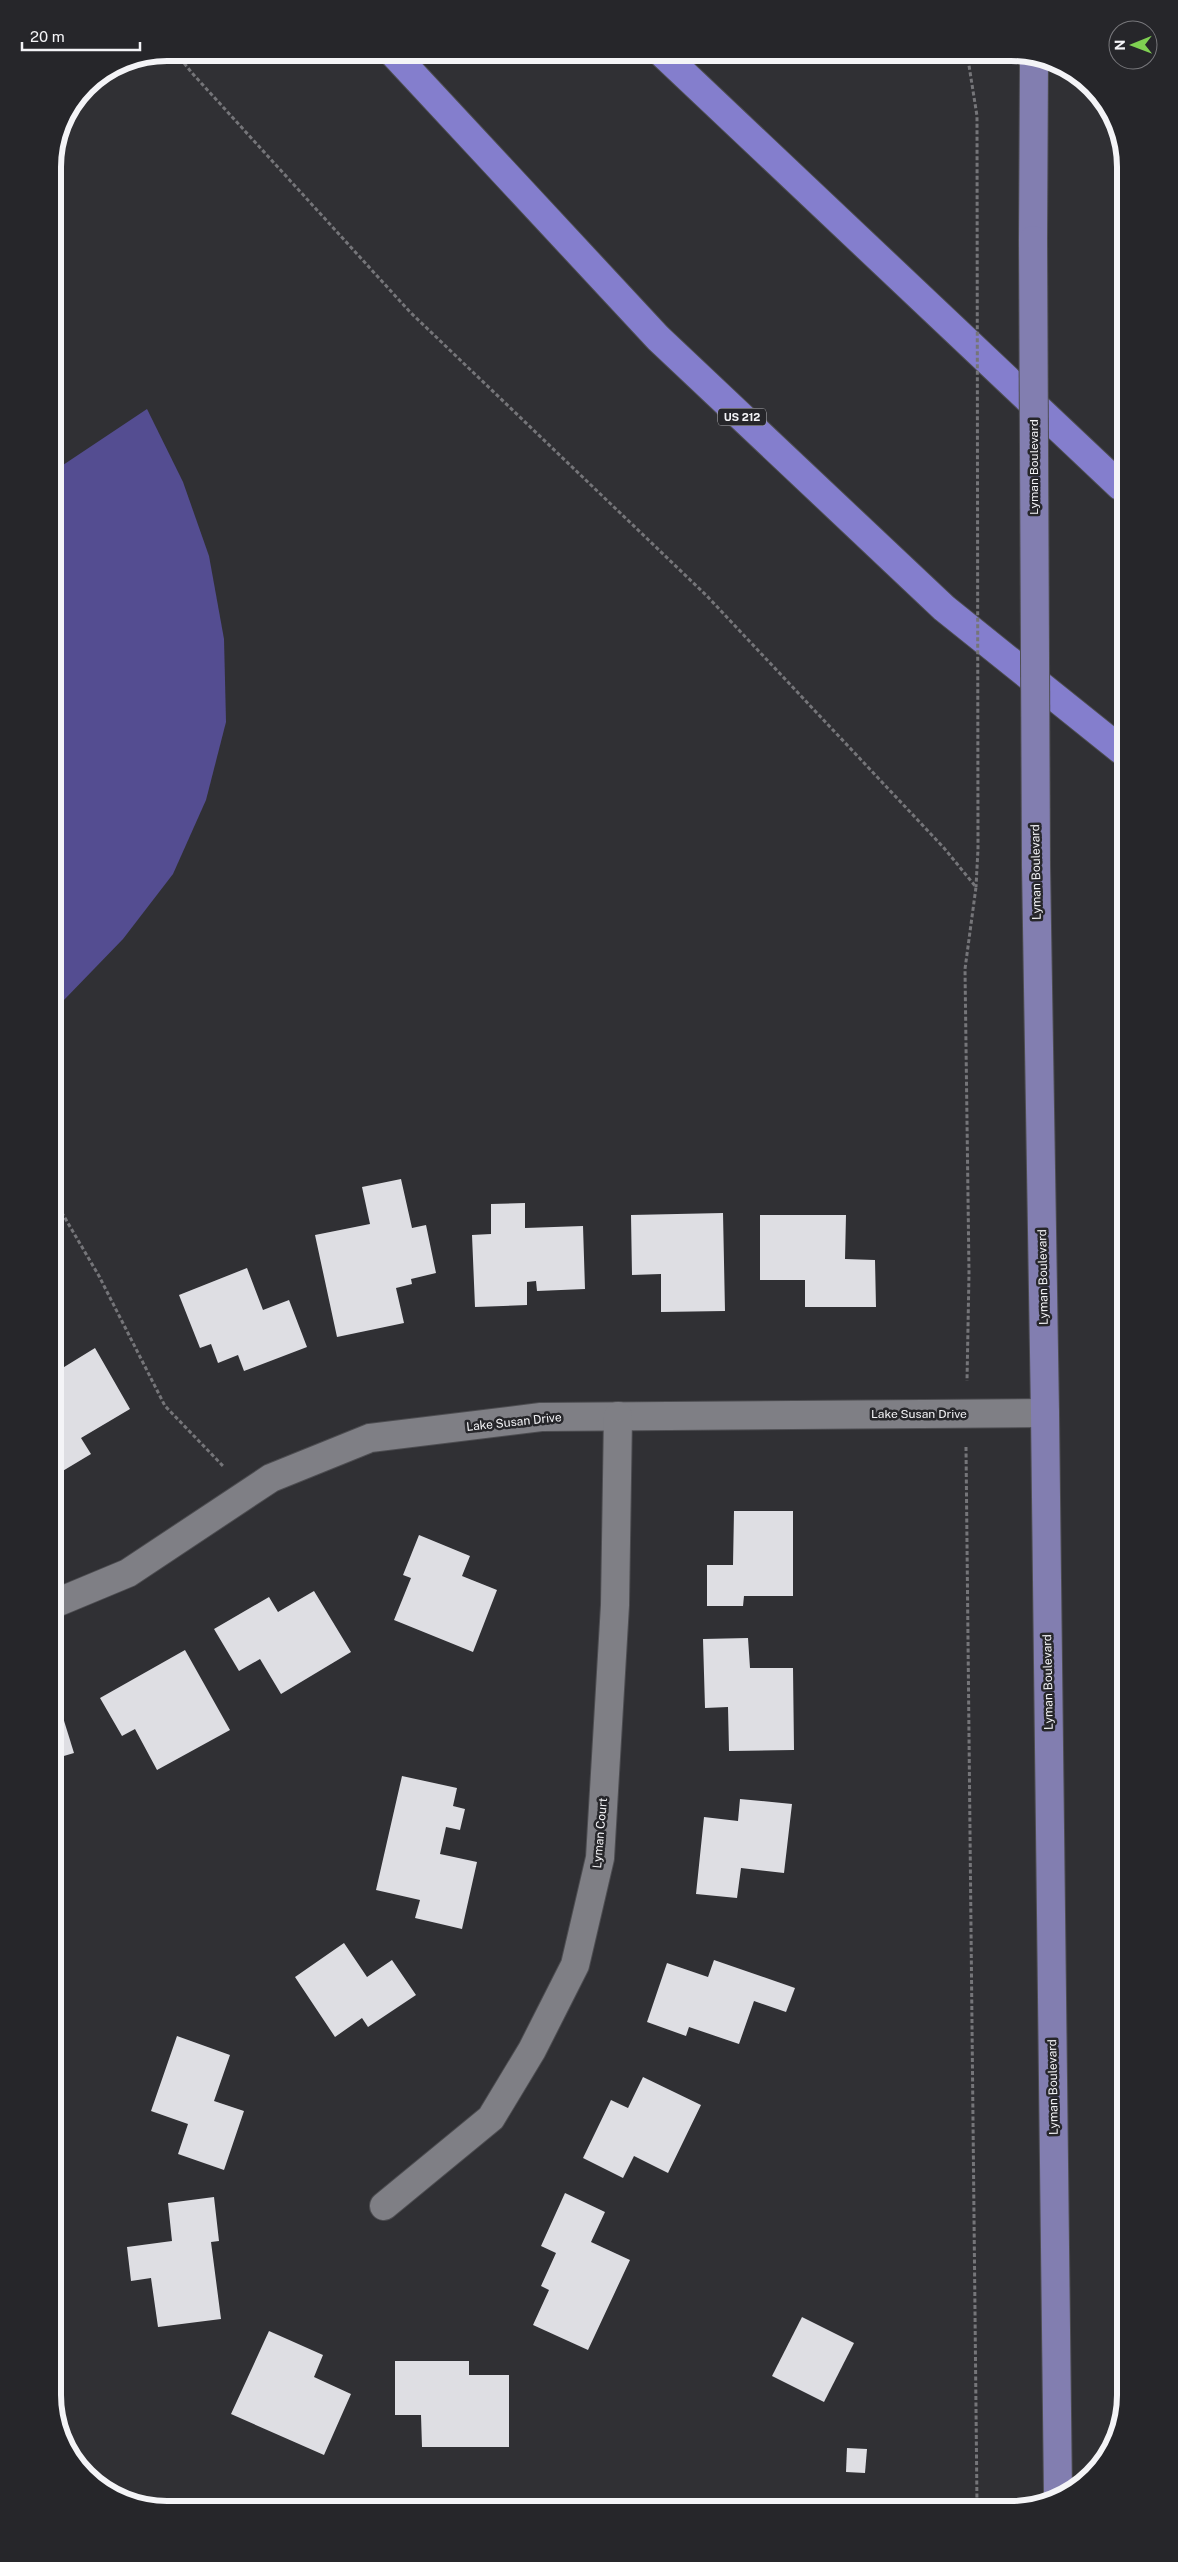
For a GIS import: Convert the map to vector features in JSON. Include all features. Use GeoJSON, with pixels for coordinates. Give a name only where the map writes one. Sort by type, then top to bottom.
{"type":"FeatureCollection","features":[{"type":"Feature","properties":{"kind":"highway","name":"US 212"},"geometry":{"type":"LineString","coordinates":[[400,61],[658,338],[944,608],[1117,747]]}},
{"type":"Feature","properties":{"kind":"highway"},"geometry":{"type":"LineString","coordinates":[[670,61],[1117,483]]}},
{"type":"Feature","properties":{"kind":"main road","name":"Lyman Boulevard"},"geometry":{"type":"LineString","coordinates":[[1034,64],[1036,864],[1045,1413],[1058,2490]]}},
{"type":"Feature","properties":{"kind":"street","name":"Lake Susan Drive"},"geometry":{"type":"LineString","coordinates":[[61,1602],[128,1573],[272,1478],[370,1438],[541,1417],[1045,1413]]}},
{"type":"Feature","properties":{"kind":"street","name":"Lyman Court"},"geometry":{"type":"LineString","coordinates":[[384,2206],[491,2118],[532,2050],[575,1965],[600,1858],[615,1605],[618,1416]]}},
{"type":"Feature","properties":{"kind":"path"},"geometry":{"type":"LineString","coordinates":[[183,61],[410,312],[706,595],[944,848],[976,887]]}},
{"type":"Feature","properties":{"kind":"path"},"geometry":{"type":"LineString","coordinates":[[968,61],[977,116],[978,849],[976,887],[965,969],[969,1273],[966,1413],[977,2501]]}},
{"type":"Feature","properties":{"kind":"path"},"geometry":{"type":"LineString","coordinates":[[61,1210],[99,1276],[165,1406],[249,1493]]}},
{"type":"Feature","properties":{"kind":"shaded area"},"geometry":{"type":"Polygon","coordinates":[[[147,409],[183,482],[209,556],[224,639],[226,722],[206,800],[173,874],[123,939],[63,1001],[61,998],[61,466],[147,409]]]}},
{"type":"Feature","properties":{"kind":"building"},"geometry":{"type":"Polygon","coordinates":[[[401,1179],[412,1228],[426,1225],[436,1273],[411,1279],[412,1284],[396,1288],[404,1323],[337,1337],[315,1235],[370,1224],[362,1187],[401,1179]]]}},
{"type":"Feature","properties":{"kind":"building"},"geometry":{"type":"Polygon","coordinates":[[[525,1203],[525,1228],[583,1226],[585,1289],[537,1291],[536,1281],[527,1282],[527,1305],[475,1307],[472,1235],[491,1234],[491,1204],[525,1203]]]}},
{"type":"Feature","properties":{"kind":"building"},"geometry":{"type":"Polygon","coordinates":[[[723,1213],[725,1311],[661,1312],[661,1274],[632,1275],[631,1215],[723,1213]]]}},
{"type":"Feature","properties":{"kind":"building"},"geometry":{"type":"Polygon","coordinates":[[[760,1215],[846,1215],[845,1259],[875,1260],[876,1307],[805,1307],[805,1280],[760,1280],[760,1215]]]}},
{"type":"Feature","properties":{"kind":"building"},"geometry":{"type":"Polygon","coordinates":[[[247,1268],[263,1310],[289,1300],[307,1347],[244,1371],[238,1355],[218,1363],[211,1344],[200,1348],[179,1295],[247,1268]]]}},
{"type":"Feature","properties":{"kind":"building"},"geometry":{"type":"Polygon","coordinates":[[[95,1348],[130,1409],[81,1438],[91,1454],[61,1472],[61,1369],[95,1348]]]}},
{"type":"Feature","properties":{"kind":"building"},"geometry":{"type":"Polygon","coordinates":[[[734,1511],[793,1511],[793,1596],[744,1596],[743,1606],[707,1606],[707,1565],[733,1565],[734,1511]]]}},
{"type":"Feature","properties":{"kind":"building"},"geometry":{"type":"Polygon","coordinates":[[[419,1535],[470,1556],[462,1576],[497,1590],[473,1652],[394,1620],[411,1578],[403,1575],[419,1535]]]}},
{"type":"Feature","properties":{"kind":"building"},"geometry":{"type":"Polygon","coordinates":[[[314,1591],[351,1652],[281,1694],[260,1659],[239,1671],[214,1629],[269,1597],[278,1612],[314,1591]]]}},
{"type":"Feature","properties":{"kind":"building"},"geometry":{"type":"Polygon","coordinates":[[[748,1638],[750,1668],[793,1668],[794,1750],[729,1751],[728,1707],[705,1708],[703,1639],[748,1638]]]}},
{"type":"Feature","properties":{"kind":"building"},"geometry":{"type":"Polygon","coordinates":[[[185,1650],[230,1730],[157,1770],[135,1729],[122,1736],[100,1698],[185,1650]]]}},
{"type":"Feature","properties":{"kind":"building"},"geometry":{"type":"Polygon","coordinates":[[[61,1711],[74,1753],[61,1757],[61,1711]]]}},
{"type":"Feature","properties":{"kind":"building"},"geometry":{"type":"Polygon","coordinates":[[[402,1776],[457,1788],[453,1806],[465,1809],[460,1830],[446,1827],[440,1854],[477,1862],[462,1929],[415,1918],[420,1900],[376,1890],[402,1776]]]}},
{"type":"Feature","properties":{"kind":"building"},"geometry":{"type":"Polygon","coordinates":[[[740,1799],[792,1804],[784,1873],[741,1868],[737,1898],[696,1894],[704,1817],[738,1821],[740,1799]]]}},
{"type":"Feature","properties":{"kind":"building"},"geometry":{"type":"Polygon","coordinates":[[[344,1943],[367,1977],[392,1960],[416,1995],[368,2027],[362,2018],[335,2037],[295,1977],[344,1943]]]}},
{"type":"Feature","properties":{"kind":"building"},"geometry":{"type":"Polygon","coordinates":[[[714,1960],[795,1988],[786,2012],[754,2001],[739,2044],[689,2027],[686,2036],[647,2022],[667,1963],[708,1977],[714,1960]]]}},
{"type":"Feature","properties":{"kind":"building"},"geometry":{"type":"Polygon","coordinates":[[[177,2036],[230,2055],[214,2101],[244,2111],[224,2170],[178,2154],[188,2124],[151,2111],[177,2036]]]}},
{"type":"Feature","properties":{"kind":"building"},"geometry":{"type":"Polygon","coordinates":[[[643,2077],[701,2105],[668,2173],[634,2156],[623,2178],[583,2158],[611,2100],[628,2108],[643,2077]]]}},
{"type":"Feature","properties":{"kind":"building"},"geometry":{"type":"Polygon","coordinates":[[[565,2193],[605,2212],[591,2242],[630,2260],[588,2350],[533,2325],[549,2290],[541,2286],[556,2253],[541,2246],[565,2193]]]}},
{"type":"Feature","properties":{"kind":"building"},"geometry":{"type":"Polygon","coordinates":[[[214,2197],[219,2241],[211,2242],[221,2319],[158,2327],[151,2278],[131,2281],[127,2247],[172,2241],[168,2203],[214,2197]]]}},
{"type":"Feature","properties":{"kind":"building"},"geometry":{"type":"Polygon","coordinates":[[[802,2317],[854,2343],[824,2402],[772,2376],[802,2317]]]}},
{"type":"Feature","properties":{"kind":"building"},"geometry":{"type":"Polygon","coordinates":[[[269,2331],[323,2355],[314,2377],[351,2394],[324,2455],[231,2414],[269,2331]]]}},
{"type":"Feature","properties":{"kind":"building"},"geometry":{"type":"Polygon","coordinates":[[[395,2361],[469,2361],[469,2375],[509,2375],[509,2447],[422,2447],[421,2415],[395,2415],[395,2361]]]}},
{"type":"Feature","properties":{"kind":"building"},"geometry":{"type":"Polygon","coordinates":[[[847,2448],[867,2449],[865,2473],[846,2472],[847,2448]]]}}]}
